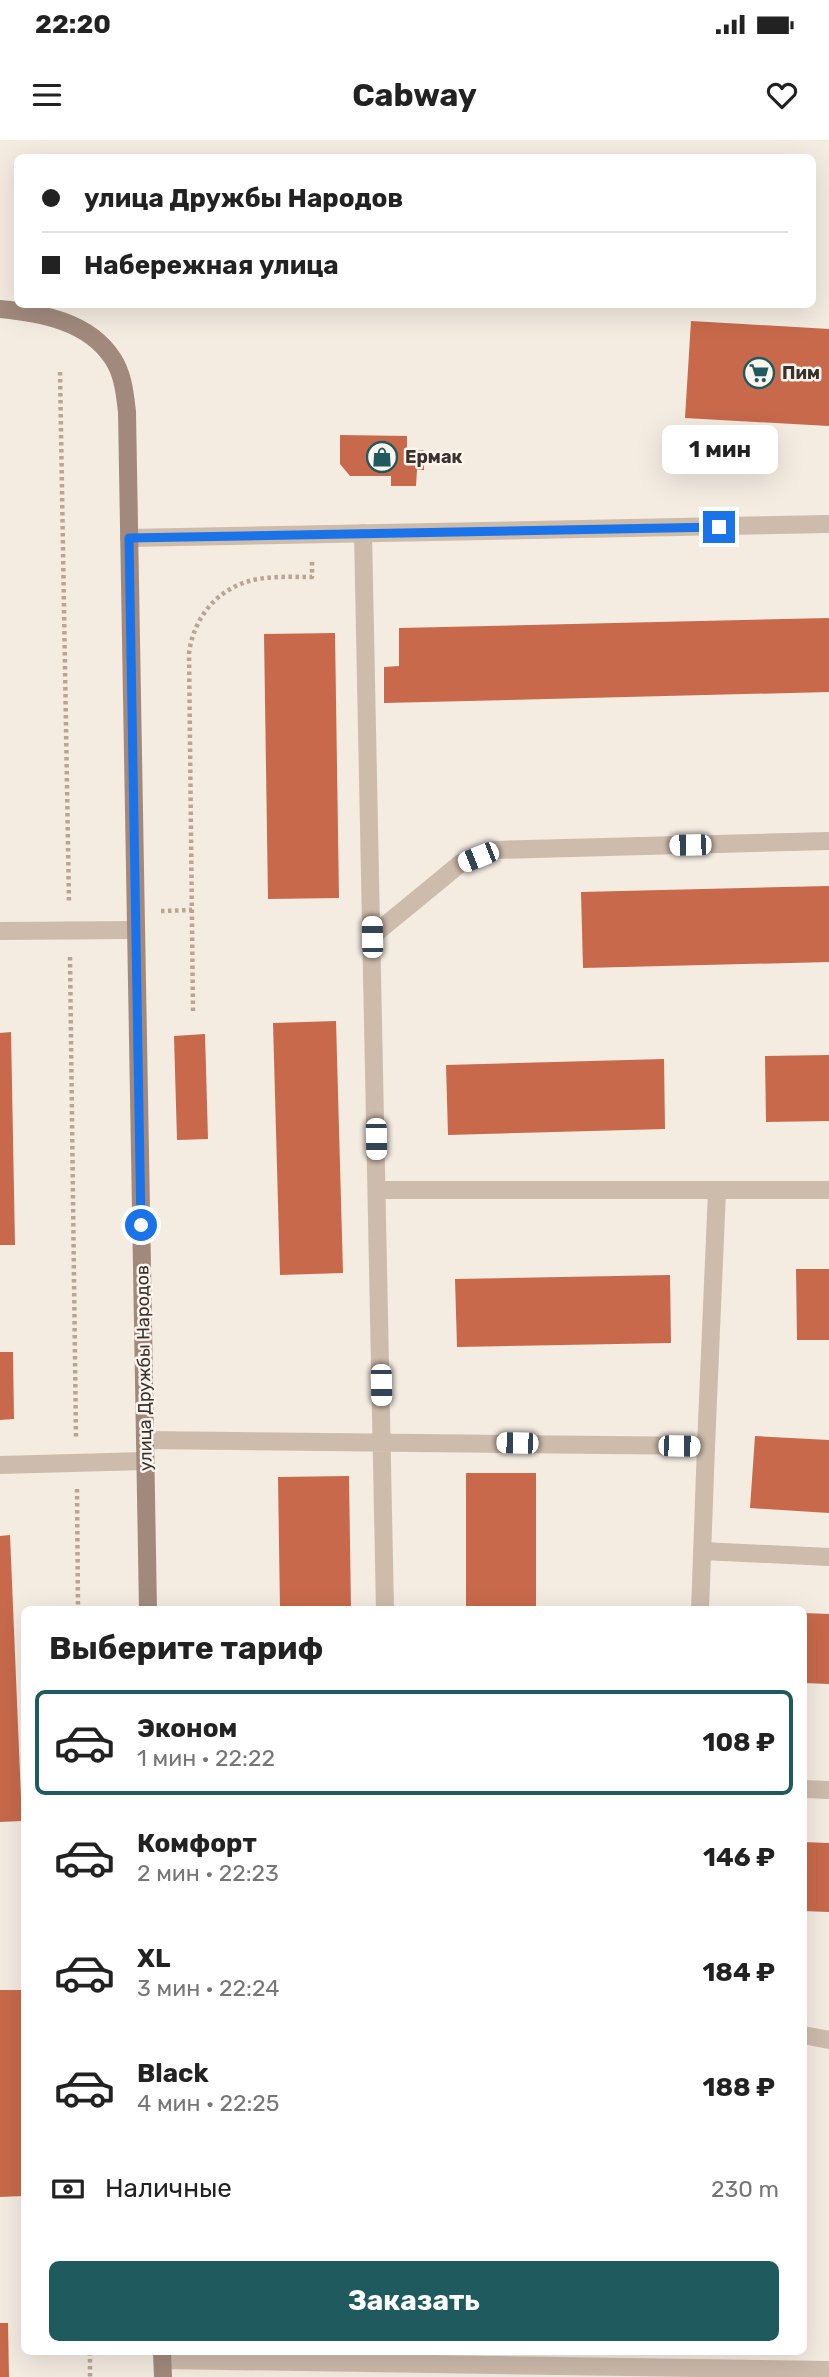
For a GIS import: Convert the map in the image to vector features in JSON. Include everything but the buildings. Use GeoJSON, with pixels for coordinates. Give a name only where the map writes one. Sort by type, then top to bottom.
{"type":"FeatureCollection","features":[{"type":"Feature","properties":{"kind":"main road","name":"улица Дружбы Народов"},"geometry":{"type":"LineString","coordinates":[[0,309],[40,313],[67,322],[92,337],[113,358],[124,386],[127,412],[148,1606]]}},
{"type":"Feature","properties":{"kind":"street"},"geometry":{"type":"LineString","coordinates":[[129,538],[829,524]]}},
{"type":"Feature","properties":{"kind":"street"},"geometry":{"type":"LineString","coordinates":[[363,533],[385,1606]]}},
{"type":"Feature","properties":{"kind":"street"},"geometry":{"type":"LineString","coordinates":[[372,937],[461,863],[494,850],[829,842]]}},
{"type":"Feature","properties":{"kind":"street"},"geometry":{"type":"LineString","coordinates":[[0,931],[136,930]]}},
{"type":"Feature","properties":{"kind":"street"},"geometry":{"type":"LineString","coordinates":[[377,1190],[829,1190]]}},
{"type":"Feature","properties":{"kind":"street"},"geometry":{"type":"LineString","coordinates":[[700,1606],[718,1191]]}},
{"type":"Feature","properties":{"kind":"street"},"geometry":{"type":"LineString","coordinates":[[145,1440],[706,1446]]}},
{"type":"Feature","properties":{"kind":"street"},"geometry":{"type":"LineString","coordinates":[[0,1465],[145,1461]]}},
{"type":"Feature","properties":{"kind":"street"},"geometry":{"type":"LineString","coordinates":[[702,1551],[829,1557]]}},
{"type":"Feature","properties":{"kind":"street"},"geometry":{"type":"LineString","coordinates":[[807,1789],[829,1790]]}},
{"type":"Feature","properties":{"kind":"street"},"geometry":{"type":"LineString","coordinates":[[807,2036],[829,2040]]}},
{"type":"Feature","properties":{"kind":"street"},"geometry":{"type":"LineString","coordinates":[[163,2363],[513,2371],[829,2370]]}},
{"type":"Feature","properties":{"kind":"path"},"geometry":{"type":"LineString","coordinates":[[60,372],[78,1606]]}},
{"type":"Feature","properties":{"kind":"path"},"geometry":{"type":"LineString","coordinates":[[193,1011],[191,640],[198,621],[213,603],[244,582],[260,578],[312,577]]}},
{"type":"Feature","properties":{"kind":"path"},"geometry":{"type":"LineString","coordinates":[[90,2355],[90,2377]]}},
{"type":"Feature","properties":{"kind":"place","name":"Пим"},"geometry":{"type":"Point","coordinates":[759,373]}},
{"type":"Feature","properties":{"kind":"place","name":"Ермак"},"geometry":{"type":"Point","coordinates":[382,457]}},
{"type":"Feature","properties":{"kind":"route"},"geometry":{"type":"LineString","coordinates":[[141,1225],[129,538],[719,527]]}}]}
